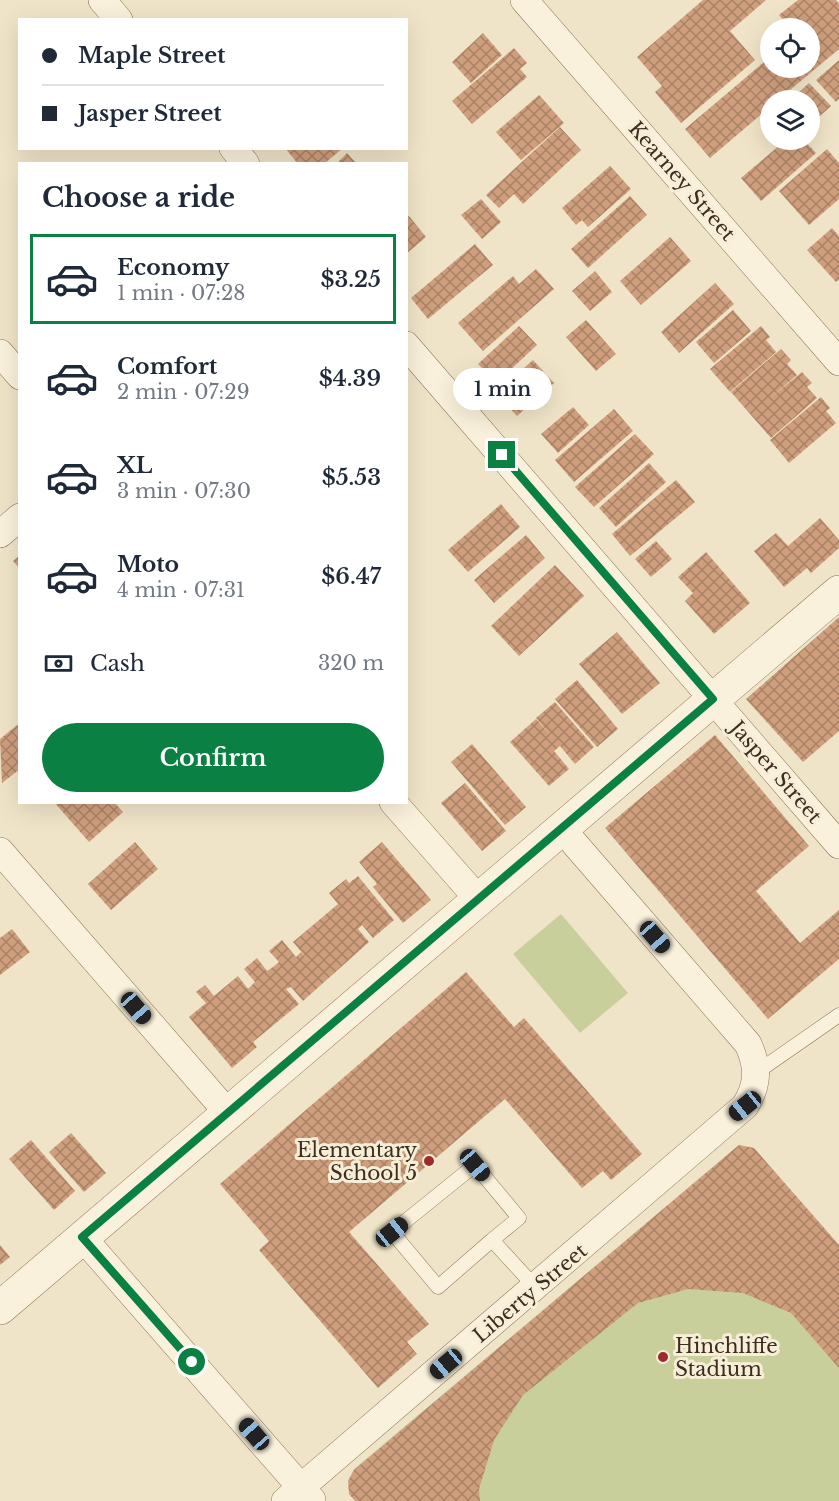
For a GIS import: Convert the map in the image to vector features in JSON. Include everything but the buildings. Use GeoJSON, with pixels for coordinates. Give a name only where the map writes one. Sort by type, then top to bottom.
{"type":"FeatureCollection","features":[{"type":"Feature","properties":{"kind":"street"},"geometry":{"type":"LineString","coordinates":[[102,0],[117,18]]}},
{"type":"Feature","properties":{"kind":"street","name":"Kearney Street"},"geometry":{"type":"LineString","coordinates":[[524,0],[839,362]]}},
{"type":"Feature","properties":{"kind":"street"},"geometry":{"type":"LineString","coordinates":[[235,150],[244,162]]}},
{"type":"Feature","properties":{"kind":"street","name":"Jasper Street"},"geometry":{"type":"LineString","coordinates":[[408,347],[839,845]]}},
{"type":"Feature","properties":{"kind":"street"},"geometry":{"type":"LineString","coordinates":[[0,353],[18,374]]}},
{"type":"Feature","properties":{"kind":"street"},"geometry":{"type":"LineString","coordinates":[[0,534],[18,519]]}},
{"type":"Feature","properties":{"kind":"street"},"geometry":{"type":"LineString","coordinates":[[0,1308],[839,592]]}},
{"type":"Feature","properties":{"kind":"street"},"geometry":{"type":"LineString","coordinates":[[395,804],[479,900]]}},
{"type":"Feature","properties":{"kind":"street"},"geometry":{"type":"LineString","coordinates":[[562,829],[748,1044],[757,1072]]}},
{"type":"Feature","properties":{"kind":"street"},"geometry":{"type":"LineString","coordinates":[[0,850],[228,1113]]}},
{"type":"Feature","properties":{"kind":"street","name":"Liberty Street"},"geometry":{"type":"LineString","coordinates":[[300,1497],[536,1287],[745,1106],[756,1084],[757,1072]]}},
{"type":"Feature","properties":{"kind":"street"},"geometry":{"type":"LineString","coordinates":[[82,1237],[300,1497]]}},
{"type":"Feature","properties":{"kind":"lane"},"geometry":{"type":"LineString","coordinates":[[757,1072],[839,1015]]}},
{"type":"Feature","properties":{"kind":"lane"},"geometry":{"type":"LineString","coordinates":[[475,1165],[519,1218],[492,1240],[438,1287],[392,1232],[475,1165]]}},
{"type":"Feature","properties":{"kind":"lane"},"geometry":{"type":"LineString","coordinates":[[492,1240],[536,1287]]}},
{"type":"Feature","properties":{"kind":"green space"},"geometry":{"type":"Polygon","coordinates":[[[561,914],[628,993],[580,1033],[513,954],[561,914]]]}},
{"type":"Feature","properties":{"kind":"green space","name":"Hinchliffe Stadium"},"geometry":{"type":"Polygon","coordinates":[[[739,1145],[754,1148],[839,1245],[839,1501],[355,1501],[348,1481],[354,1469],[739,1145]]]}},
{"type":"Feature","properties":{"kind":"place","name":"Elementary School 5"},"geometry":{"type":"Point","coordinates":[429,1161]}},
{"type":"Feature","properties":{"kind":"place","name":"Hinchliffe Stadium"},"geometry":{"type":"Point","coordinates":[663,1357]}},
{"type":"Feature","properties":{"kind":"route"},"geometry":{"type":"LineString","coordinates":[[192,1362],[82,1237],[713,699],[502,455]]}}]}
